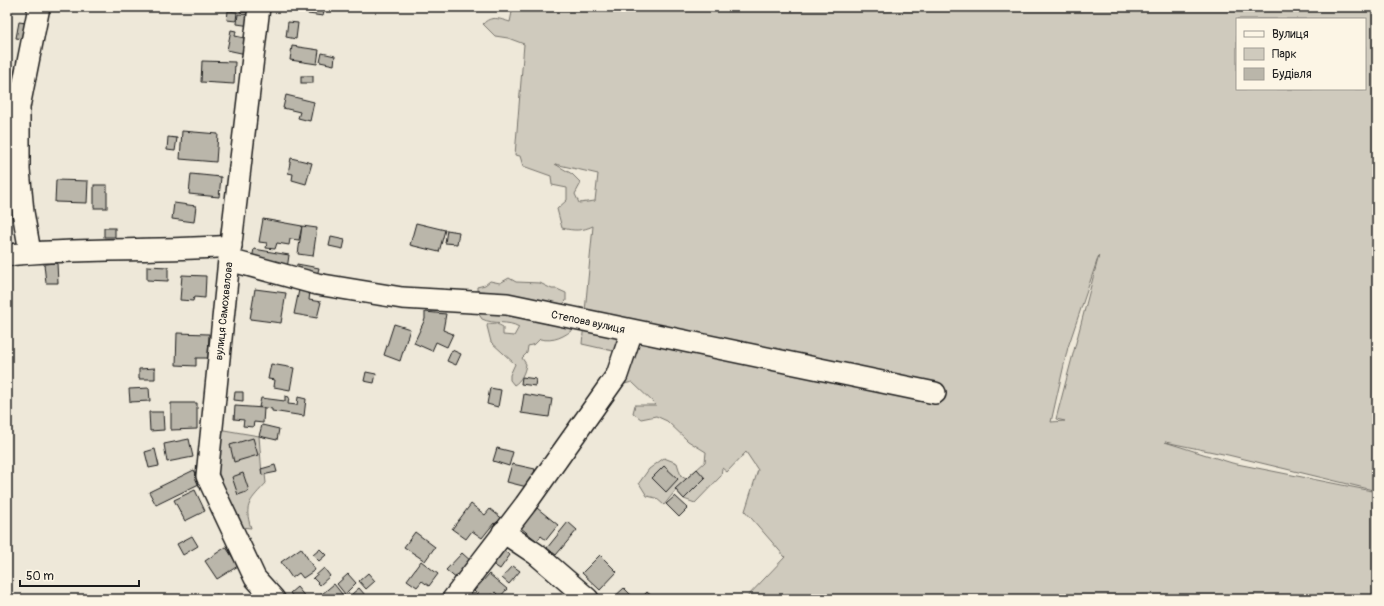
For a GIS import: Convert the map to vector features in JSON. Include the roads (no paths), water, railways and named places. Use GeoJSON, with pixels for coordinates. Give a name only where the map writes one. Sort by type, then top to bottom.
{"type":"FeatureCollection","features":[{"type":"Feature","properties":{"kind":"street"},"geometry":{"type":"LineString","coordinates":[[30,252],[23,212],[19,170],[19,107],[39,7]]}},
{"type":"Feature","properties":{"kind":"street","name":"вулиця Самохвалова"},"geometry":{"type":"LineString","coordinates":[[259,7],[206,476],[256,578],[274,599]]}},
{"type":"Feature","properties":{"kind":"street"},"geometry":{"type":"LineString","coordinates":[[7,255],[30,252],[115,249],[200,249],[230,253]]}},
{"type":"Feature","properties":{"kind":"street","name":"Степова вулиця"},"geometry":{"type":"LineString","coordinates":[[230,253],[317,284],[402,298],[507,304],[632,332],[617,375],[504,532],[453,599]]}},
{"type":"Feature","properties":{"kind":"street"},"geometry":{"type":"LineString","coordinates":[[632,332],[935,393]]}},
{"type":"Feature","properties":{"kind":"street"},"geometry":{"type":"LineString","coordinates":[[504,532],[536,554],[588,599]]}}]}
